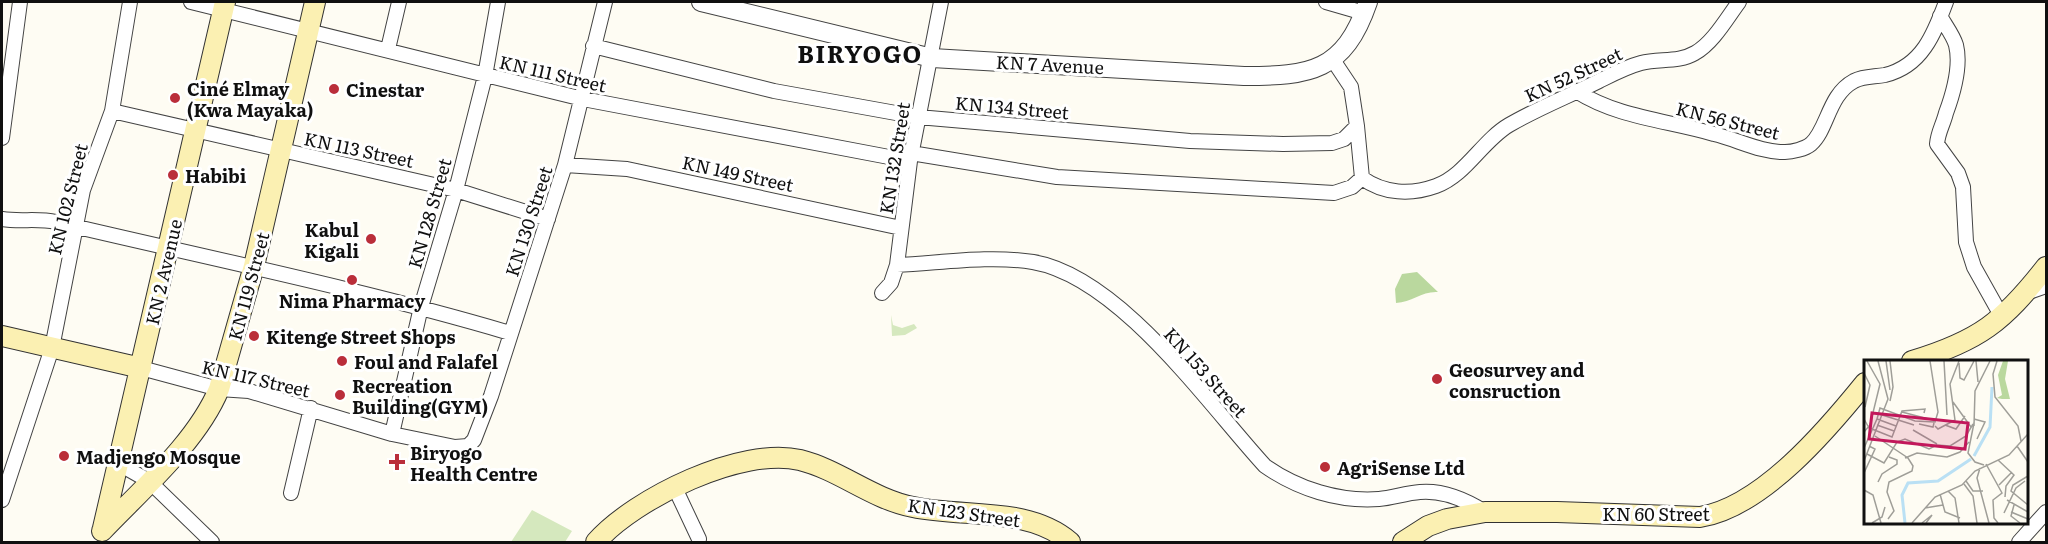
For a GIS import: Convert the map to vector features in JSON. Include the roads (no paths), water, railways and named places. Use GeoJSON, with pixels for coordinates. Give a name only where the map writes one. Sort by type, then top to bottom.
{"type":"FeatureCollection","features":[{"type":"Feature","properties":{"kind":"main road","name":"KN 119 Street"},"geometry":{"type":"LineString","coordinates":[[100,537],[194,432],[212,407],[254,266],[315,2]]}},
{"type":"Feature","properties":{"kind":"main road","name":"KN 2 Avenue"},"geometry":{"type":"LineString","coordinates":[[100,537],[197,130],[224,5]]}},
{"type":"Feature","properties":{"kind":"main road"},"geometry":{"type":"LineString","coordinates":[[1915,360],[1965,344],[2002,317],[2046,267]]}},
{"type":"Feature","properties":{"kind":"main road"},"geometry":{"type":"LineString","coordinates":[[2,336],[141,368]]}},
{"type":"Feature","properties":{"kind":"main road","name":"KN 60 Street"},"geometry":{"type":"LineString","coordinates":[[1403,543],[1428,526],[1447,519],[1485,512],[1700,517],[1716,514],[1776,477],[1811,445],[1864,384]]}},
{"type":"Feature","properties":{"kind":"main road","name":"KN 123 Street"},"geometry":{"type":"LineString","coordinates":[[596,543],[622,519],[674,486],[760,458],[781,457],[802,461],[830,472],[890,501],[915,507],[1031,522],[1053,531],[1070,543]]}},
{"type":"Feature","properties":{"kind":"street"},"geometry":{"type":"LineString","coordinates":[[2,138],[20,2]]}},
{"type":"Feature","properties":{"kind":"street","name":"KN 102 Street"},"geometry":{"type":"LineString","coordinates":[[2,500],[52,348],[75,228],[91,162],[112,111],[130,2]]}},
{"type":"Feature","properties":{"kind":"street","name":"KN 111 Street"},"geometry":{"type":"LineString","coordinates":[[191,2],[224,5],[309,30],[583,99],[910,157],[1105,182],[1189,183],[1334,193],[1353,187],[1362,178]]}},
{"type":"Feature","properties":{"kind":"street"},"geometry":{"type":"LineString","coordinates":[[388,49],[399,2]]}},
{"type":"Feature","properties":{"kind":"street","name":"KN 128 Street"},"geometry":{"type":"LineString","coordinates":[[392,434],[421,307],[456,190],[485,76],[498,2]]}},
{"type":"Feature","properties":{"kind":"street","name":"KN 130 Street"},"geometry":{"type":"LineString","coordinates":[[468,446],[474,440],[491,396],[565,165],[605,2]]}},
{"type":"Feature","properties":{"kind":"street","name":"KN 7 Avenue"},"geometry":{"type":"LineString","coordinates":[[701,2],[932,58],[1244,76],[1288,76],[1306,73],[1333,60],[1347,44],[1366,7]]}},
{"type":"Feature","properties":{"kind":"street","name":"KN 132 Street"},"geometry":{"type":"LineString","coordinates":[[897,265],[910,157],[942,2]]}},
{"type":"Feature","properties":{"kind":"street"},"geometry":{"type":"LineString","coordinates":[[1326,2],[1366,7]]}},
{"type":"Feature","properties":{"kind":"street","name":"KN 52 Street"},"geometry":{"type":"LineString","coordinates":[[1362,178],[1377,187],[1404,193],[1437,186],[1453,176],[1507,126],[1576,91],[1643,62],[1676,60],[1696,53],[1711,39],[1739,2]]}},
{"type":"Feature","properties":{"kind":"street","name":"KN 56 Street"},"geometry":{"type":"LineString","coordinates":[[1576,91],[1596,104],[1622,114],[1677,124],[1767,150],[1784,152],[1799,150],[1811,144],[1844,88],[1855,80],[1885,75],[1909,65],[1924,50],[1946,2]]}},
{"type":"Feature","properties":{"kind":"street"},"geometry":{"type":"LineString","coordinates":[[1940,16],[1956,44],[1956,74],[1937,144],[1958,173],[1963,187],[1966,242],[1974,267],[2002,317]]}},
{"type":"Feature","properties":{"kind":"street","name":"KN 134 Street"},"geometry":{"type":"LineString","coordinates":[[594,46],[774,91],[918,117],[1190,141],[1283,144],[1332,143],[1344,139],[1357,126]]}},
{"type":"Feature","properties":{"kind":"street"},"geometry":{"type":"LineString","coordinates":[[1333,60],[1351,87],[1362,178]]}},
{"type":"Feature","properties":{"kind":"street"},"geometry":{"type":"LineString","coordinates":[[112,111],[197,130]]}},
{"type":"Feature","properties":{"kind":"street","name":"KN 113 Street"},"geometry":{"type":"LineString","coordinates":[[197,130],[456,190],[548,219]]}},
{"type":"Feature","properties":{"kind":"street","name":"KN 149 Street"},"geometry":{"type":"LineString","coordinates":[[565,165],[627,169],[902,228]]}},
{"type":"Feature","properties":{"kind":"street"},"geometry":{"type":"LineString","coordinates":[[2,219],[41,220],[254,266],[339,290],[421,307],[510,333]]}},
{"type":"Feature","properties":{"kind":"street","name":"KN 153 Street"},"geometry":{"type":"LineString","coordinates":[[897,265],[1007,260],[1034,262],[1076,277],[1145,332],[1180,366],[1254,454],[1278,475],[1307,489],[1341,498],[1378,499],[1420,492],[1437,493],[1469,502],[1485,512]]}},
{"type":"Feature","properties":{"kind":"street"},"geometry":{"type":"LineString","coordinates":[[882,293],[891,283],[897,265]]}},
{"type":"Feature","properties":{"kind":"street"},"geometry":{"type":"LineString","coordinates":[[2024,293],[2046,286]]}},
{"type":"Feature","properties":{"kind":"street","name":"KN 117 Street"},"geometry":{"type":"LineString","coordinates":[[141,368],[219,389],[249,391],[392,434],[455,447],[468,446]]}},
{"type":"Feature","properties":{"kind":"street"},"geometry":{"type":"LineString","coordinates":[[291,493],[311,408]]}},
{"type":"Feature","properties":{"kind":"street"},"geometry":{"type":"LineString","coordinates":[[119,464],[149,481],[212,543]]}},
{"type":"Feature","properties":{"kind":"street"},"geometry":{"type":"LineString","coordinates":[[674,486],[699,539]]}},
{"type":"Feature","properties":{"kind":"street"},"geometry":{"type":"LineString","coordinates":[[2019,543],[2046,512]]}},
{"type":"Feature","properties":{"kind":"place","name":"Cinestar"},"geometry":{"type":"Point","coordinates":[334,89]}},
{"type":"Feature","properties":{"kind":"place","name":"Ciné Elmay (Kwa Mayaka)"},"geometry":{"type":"Point","coordinates":[175,98]}},
{"type":"Feature","properties":{"kind":"place","name":"Habibi"},"geometry":{"type":"Point","coordinates":[173,175]}},
{"type":"Feature","properties":{"kind":"place","name":"Kabul Kigali"},"geometry":{"type":"Point","coordinates":[371,239]}},
{"type":"Feature","properties":{"kind":"place","name":"Nima Pharmacy"},"geometry":{"type":"Point","coordinates":[352,280]}},
{"type":"Feature","properties":{"kind":"place","name":"Kitenge Street Shops"},"geometry":{"type":"Point","coordinates":[254,336]}},
{"type":"Feature","properties":{"kind":"place","name":"Foul and Falafel"},"geometry":{"type":"Point","coordinates":[342,361]}},
{"type":"Feature","properties":{"kind":"place","name":"Geosurvey and consruction"},"geometry":{"type":"Point","coordinates":[1437,379]}},
{"type":"Feature","properties":{"kind":"place","name":"Recreation Building(GYM)"},"geometry":{"type":"Point","coordinates":[340,395]}},
{"type":"Feature","properties":{"kind":"place","name":"Madjengo Mosque"},"geometry":{"type":"Point","coordinates":[64,456]}},
{"type":"Feature","properties":{"kind":"place","name":"Biryogo Health Centre"},"geometry":{"type":"Point","coordinates":[397,462]}},
{"type":"Feature","properties":{"kind":"place","name":"AgriSense Ltd"},"geometry":{"type":"Point","coordinates":[1325,467]}},
{"type":"Feature","properties":{"kind":"district","name":"BIRYOGO"},"geometry":{"type":"Point","coordinates":[860,52]}}]}
